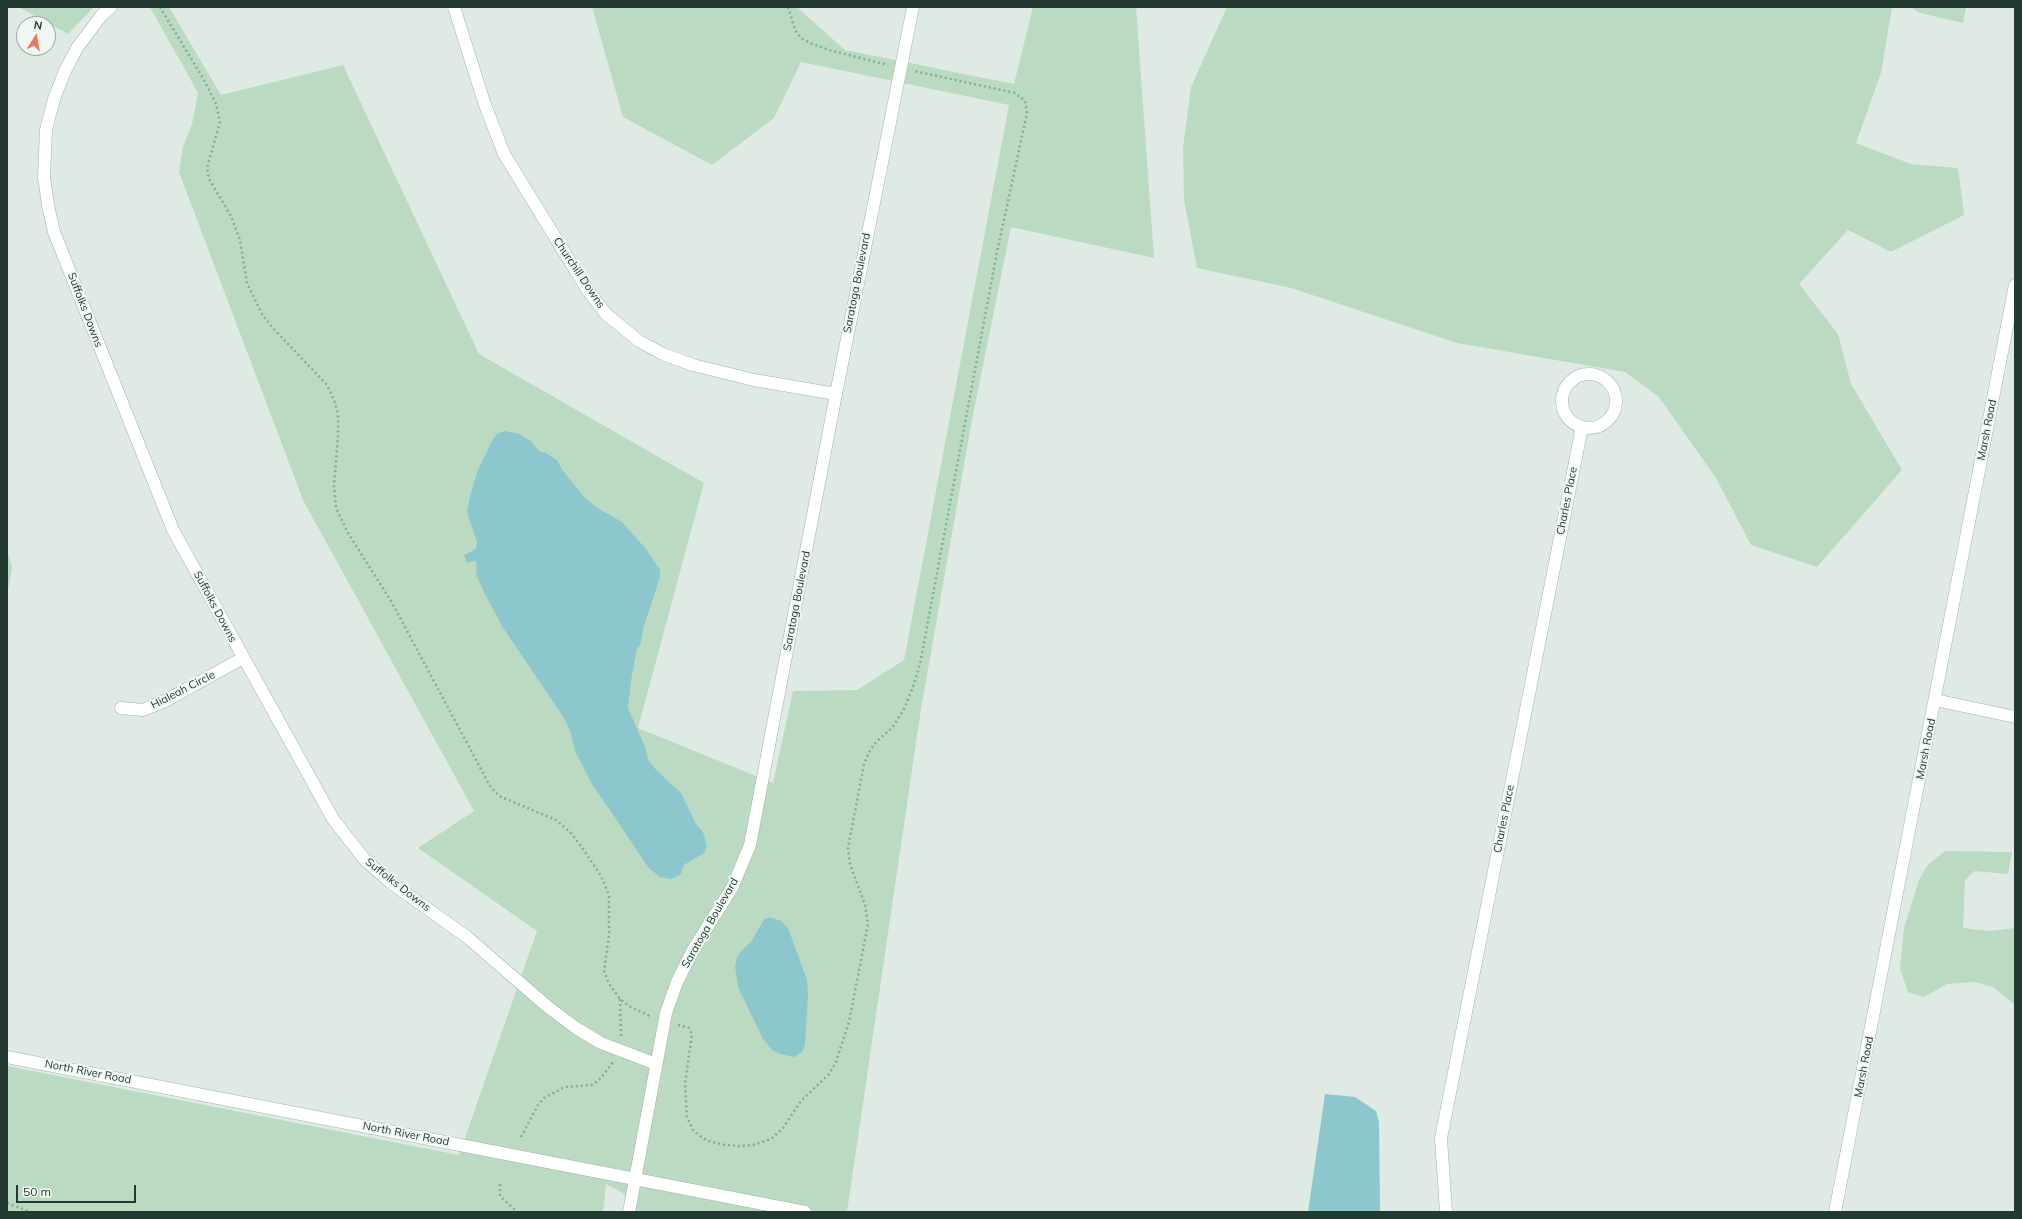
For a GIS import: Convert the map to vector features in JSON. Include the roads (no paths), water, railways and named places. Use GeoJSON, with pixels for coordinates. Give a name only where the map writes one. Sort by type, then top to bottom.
{"type":"FeatureCollection","features":[{"type":"Feature","properties":{"kind":"street","name":"Suffolks Downs"},"geometry":{"type":"LineString","coordinates":[[111,7],[97,21],[77,48],[65,71],[54,99],[46,130],[44,159],[48,205],[54,232],[173,530],[333,819],[365,860],[390,882],[467,937],[548,1007],[576,1028],[601,1043],[656,1064]]}},
{"type":"Feature","properties":{"kind":"street","name":"Churchill Downs"},"geometry":{"type":"LineString","coordinates":[[454,7],[482,95],[504,154],[583,282],[606,314],[639,340],[663,354],[693,366],[754,380],[836,394]]}},
{"type":"Feature","properties":{"kind":"street","name":"Saratoga Boulevard"},"geometry":{"type":"LineString","coordinates":[[629,1212],[664,1022],[677,982],[693,950],[732,888],[750,845],[836,394],[913,7]]}},
{"type":"Feature","properties":{"kind":"street","name":"Marsh Road"},"geometry":{"type":"LineString","coordinates":[[1835,1212],[2015,285]]}},
{"type":"Feature","properties":{"kind":"street"},"geometry":{"type":"LineString","coordinates":[[1584,374],[1593,374],[1602,377],[1608,383],[1616,398],[1615,407],[1606,421],[1595,427],[1582,427],[1567,417],[1563,409],[1562,396],[1568,383],[1575,378],[1584,374]]}},
{"type":"Feature","properties":{"kind":"street","name":"Charles Place"},"geometry":{"type":"LineString","coordinates":[[1446,1212],[1441,1138],[1582,427]]}},
{"type":"Feature","properties":{"kind":"street","name":"Hialeah Circle"},"geometry":{"type":"LineString","coordinates":[[121,708],[143,710],[158,704],[243,658]]}},
{"type":"Feature","properties":{"kind":"street"},"geometry":{"type":"LineString","coordinates":[[1935,700],[2015,717]]}},
{"type":"Feature","properties":{"kind":"street","name":"North River Road"},"geometry":{"type":"LineString","coordinates":[[7,1057],[805,1212]]}},
{"type":"Feature","properties":{"kind":"water"},"geometry":{"type":"Polygon","coordinates":[[[505,431],[519,434],[531,441],[539,451],[546,453],[557,460],[563,471],[585,498],[599,509],[622,522],[646,549],[660,570],[660,577],[643,629],[640,646],[637,648],[628,708],[645,747],[648,760],[657,771],[681,793],[696,824],[703,832],[707,846],[704,853],[684,865],[681,874],[671,879],[660,877],[648,867],[593,786],[575,751],[571,733],[564,718],[502,626],[485,594],[476,575],[477,562],[473,561],[467,563],[464,555],[476,549],[477,542],[467,512],[478,470],[493,439],[497,434],[505,431]]]}},
{"type":"Feature","properties":{"kind":"water"},"geometry":{"type":"Polygon","coordinates":[[[765,918],[773,918],[781,921],[788,928],[807,980],[808,995],[805,1045],[802,1052],[794,1057],[780,1054],[772,1050],[763,1039],[738,987],[735,966],[737,957],[751,942],[765,918]]]}},
{"type":"Feature","properties":{"kind":"water"},"geometry":{"type":"Polygon","coordinates":[[[1325,1094],[1355,1097],[1376,1111],[1379,1122],[1380,1212],[1308,1212],[1325,1094]]]}}]}
